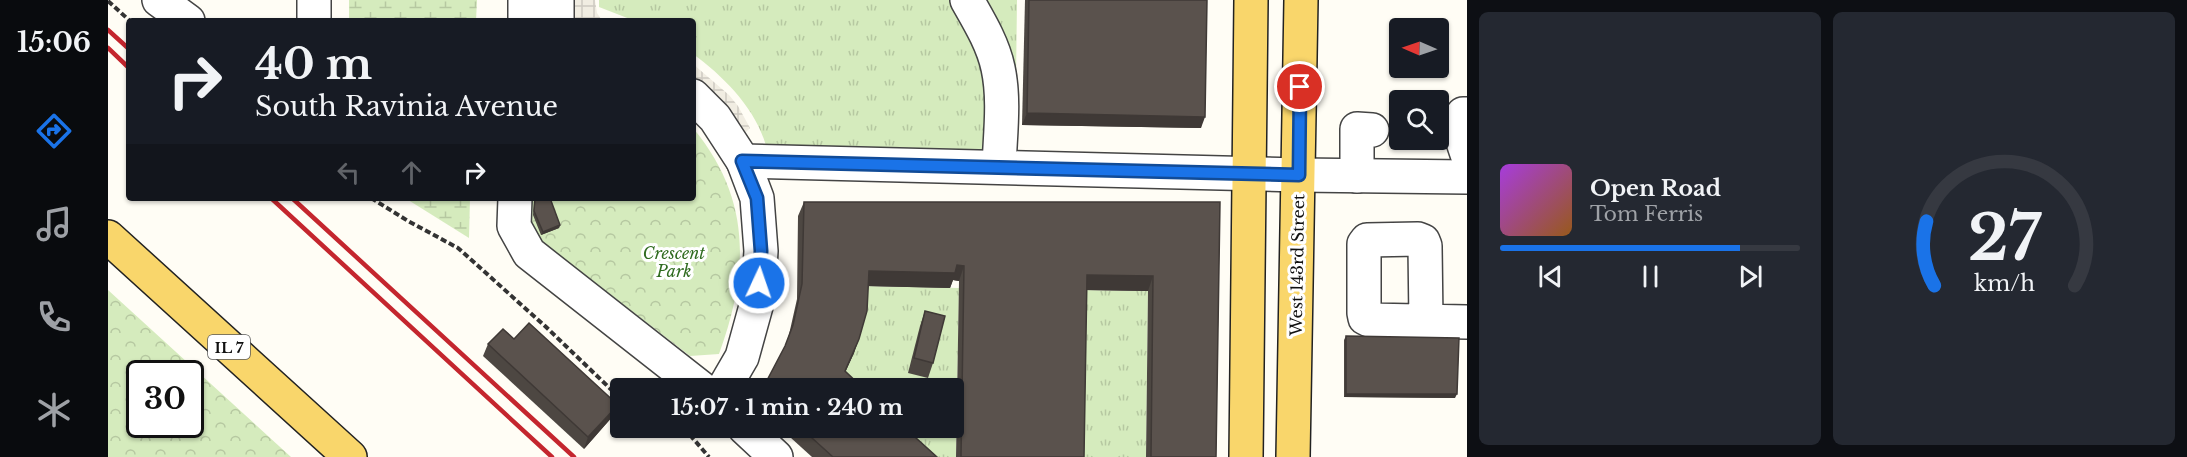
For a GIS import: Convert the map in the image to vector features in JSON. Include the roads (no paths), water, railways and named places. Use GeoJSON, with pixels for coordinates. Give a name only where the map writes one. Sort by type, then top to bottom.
{"type":"FeatureCollection","features":[{"type":"Feature","properties":{"kind":"main road"},"geometry":{"type":"LineString","coordinates":[[1246,457],[1251,0]]}},
{"type":"Feature","properties":{"kind":"main road","name":"West 143rd Street"},"geometry":{"type":"LineString","coordinates":[[1293,457],[1301,0]]}},
{"type":"Feature","properties":{"kind":"main road","name":"IL 7"},"geometry":{"type":"LineString","coordinates":[[108,237],[350,457]]}},
{"type":"Feature","properties":{"kind":"street"},"geometry":{"type":"LineString","coordinates":[[314,0],[314,18]]}},
{"type":"Feature","properties":{"kind":"street"},"geometry":{"type":"LineString","coordinates":[[525,0],[525,18]]}},
{"type":"Feature","properties":{"kind":"street"},"geometry":{"type":"LineString","coordinates":[[557,0],[557,18]]}},
{"type":"Feature","properties":{"kind":"street"},"geometry":{"type":"LineString","coordinates":[[967,0],[989,41],[998,69],[1001,94],[999,167]]}},
{"type":"Feature","properties":{"kind":"street"},"geometry":{"type":"LineString","coordinates":[[696,99],[715,118],[742,161],[757,198],[761,251],[758,300],[742,357],[730,378]]}},
{"type":"Feature","properties":{"kind":"street"},"geometry":{"type":"LineString","coordinates":[[1357,176],[1357,129],[1388,130]]}},
{"type":"Feature","properties":{"kind":"street"},"geometry":{"type":"LineString","coordinates":[[742,161],[1467,177]]}},
{"type":"Feature","properties":{"kind":"street"},"geometry":{"type":"LineString","coordinates":[[515,201],[514,226],[529,253],[687,378]]}},
{"type":"Feature","properties":{"kind":"street"},"geometry":{"type":"LineString","coordinates":[[1425,321],[1467,322]]}},
{"type":"Feature","properties":{"kind":"street"},"geometry":{"type":"LineString","coordinates":[[756,438],[776,457]]}},
{"type":"Feature","properties":{"kind":"railway"},"geometry":{"type":"LineString","coordinates":[[108,30],[126,46]]}},
{"type":"Feature","properties":{"kind":"railway"},"geometry":{"type":"LineString","coordinates":[[108,48],[126,65]]}},
{"type":"Feature","properties":{"kind":"railway"},"geometry":{"type":"LineString","coordinates":[[274,201],[552,457]]}},
{"type":"Feature","properties":{"kind":"railway"},"geometry":{"type":"LineString","coordinates":[[295,201],[574,457]]}},
{"type":"Feature","properties":{"kind":"park label","name":"Crescent Park"},"geometry":{"type":"Point","coordinates":[674,262]}}]}
